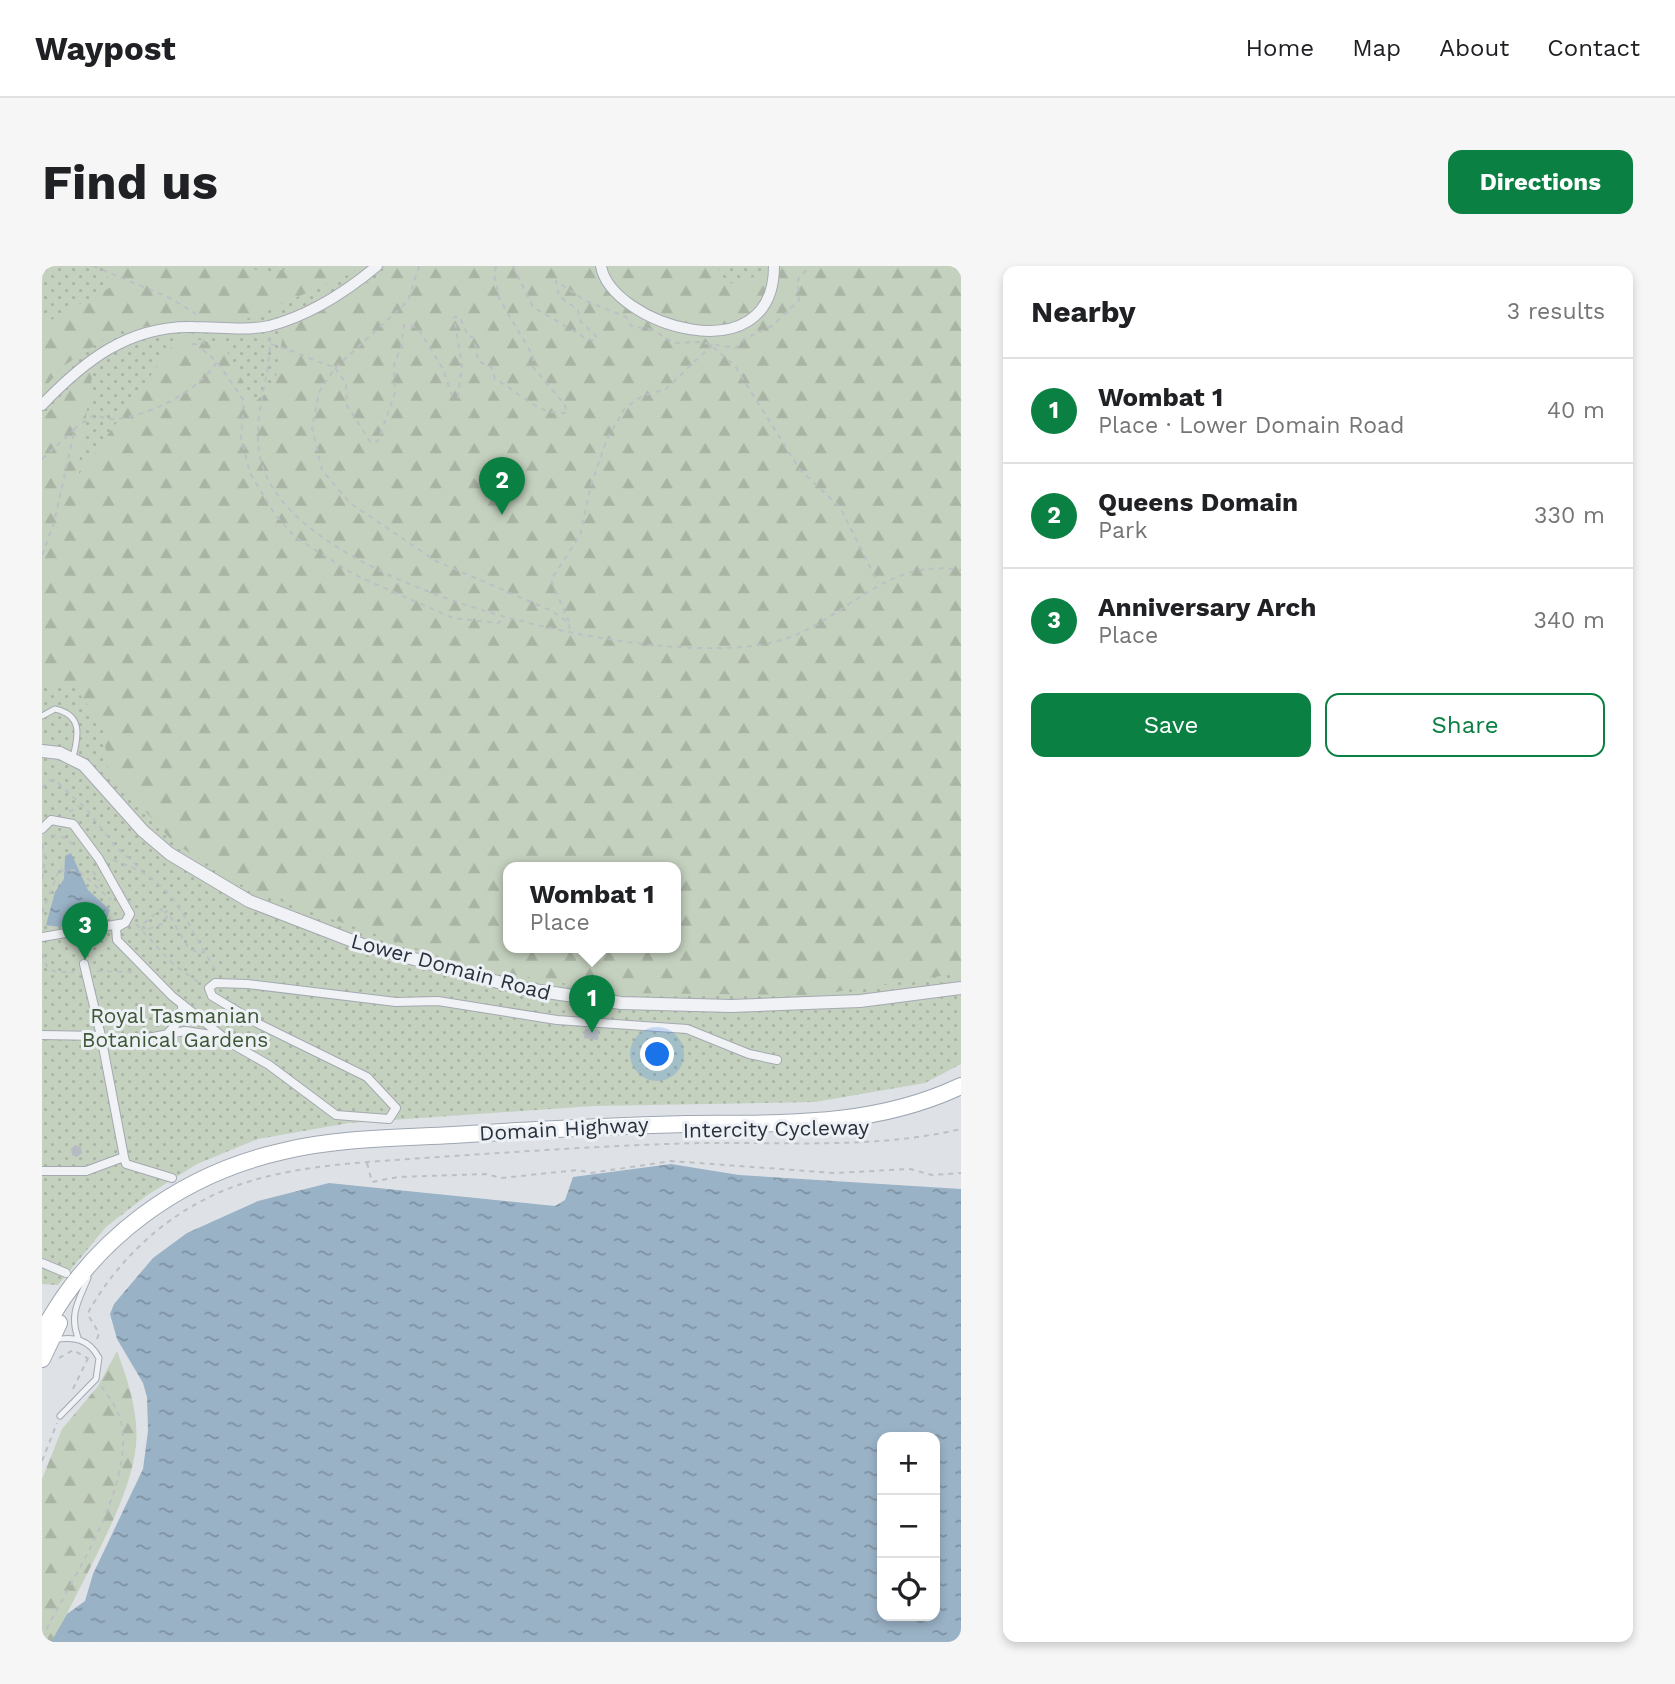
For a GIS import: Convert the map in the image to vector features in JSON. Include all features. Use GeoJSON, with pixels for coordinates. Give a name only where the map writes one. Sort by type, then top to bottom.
{"type":"FeatureCollection","features":[{"type":"Feature","properties":{"kind":"main road","name":"Domain Highway"},"geometry":{"type":"LineString","coordinates":[[47,1350],[65,1294],[111,1240],[141,1214],[239,1163],[285,1150],[325,1144],[590,1127],[831,1122],[886,1113],[961,1086]]}},
{"type":"Feature","properties":{"kind":"main road","name":"Domain Highway"},"geometry":{"type":"LineString","coordinates":[[47,1350],[88,1278],[117,1245],[172,1197]]}},
{"type":"Feature","properties":{"kind":"street"},"geometry":{"type":"LineString","coordinates":[[42,405],[69,377],[109,347],[163,329],[269,326],[329,300],[377,266]]}},
{"type":"Feature","properties":{"kind":"street"},"geometry":{"type":"LineString","coordinates":[[601,266],[603,277],[612,289],[626,303],[647,315],[681,327],[723,330],[743,326],[757,318],[773,288],[775,266]]}},
{"type":"Feature","properties":{"kind":"street","name":"Lower Domain Road"},"geometry":{"type":"LineString","coordinates":[[42,751],[73,758],[96,776],[143,831],[170,854],[249,901],[363,945],[507,985],[564,997],[665,1006],[808,1005],[961,988]]}},
{"type":"Feature","properties":{"kind":"street"},"geometry":{"type":"LineString","coordinates":[[42,829],[51,820],[65,821],[79,831],[99,859],[130,914],[125,923],[117,928],[117,940],[148,971],[182,1004],[227,1040],[269,1065],[336,1115],[389,1119],[395,1114],[396,1108],[367,1077],[257,1023],[212,996],[209,988],[215,983],[396,1002],[438,1002],[557,1020],[687,1029],[748,1054],[777,1060]]}},
{"type":"Feature","properties":{"kind":"street"},"geometry":{"type":"LineString","coordinates":[[42,937],[125,923]]}},
{"type":"Feature","properties":{"kind":"street"},"geometry":{"type":"LineString","coordinates":[[85,968],[126,1164],[172,1178]]}},
{"type":"Feature","properties":{"kind":"street"},"geometry":{"type":"LineString","coordinates":[[166,1034],[183,1014],[182,1004]]}},
{"type":"Feature","properties":{"kind":"street"},"geometry":{"type":"LineString","coordinates":[[42,1035],[137,1040],[166,1034],[201,1032],[227,1040]]}},
{"type":"Feature","properties":{"kind":"street"},"geometry":{"type":"LineString","coordinates":[[42,1171],[86,1171],[124,1157]]}},
{"type":"Feature","properties":{"kind":"street"},"geometry":{"type":"LineString","coordinates":[[42,1262],[66,1273]]}},
{"type":"Feature","properties":{"kind":"lane"},"geometry":{"type":"LineString","coordinates":[[42,716],[55,709],[66,711],[74,718],[78,728],[73,758]]}},
{"type":"Feature","properties":{"kind":"lane"},"geometry":{"type":"LineString","coordinates":[[60,1416],[96,1379],[99,1358],[78,1338],[73,1324],[74,1311],[88,1278]]}},
{"type":"Feature","properties":{"kind":"lane"},"geometry":{"type":"LineString","coordinates":[[47,1350],[63,1338],[78,1338]]}},
{"type":"Feature","properties":{"kind":"path"},"geometry":{"type":"LineString","coordinates":[[42,270],[47,266]]}},
{"type":"Feature","properties":{"kind":"path"},"geometry":{"type":"LineString","coordinates":[[93,266],[181,304],[203,319],[203,350],[217,362],[244,401],[241,438],[250,473],[274,513],[295,537],[355,575],[453,618],[498,622],[504,619]]}},
{"type":"Feature","properties":{"kind":"path"},"geometry":{"type":"LineString","coordinates":[[419,266],[408,301],[335,368],[319,392],[312,428],[322,470],[338,491],[365,514],[394,530],[436,561],[527,598],[569,623]]}},
{"type":"Feature","properties":{"kind":"path"},"geometry":{"type":"LineString","coordinates":[[270,344],[295,350],[307,359],[335,368],[346,383],[347,406],[371,443],[378,441],[395,393],[394,364],[401,348],[404,325],[417,327],[443,369],[452,396],[458,397],[462,366],[454,317],[460,317],[468,335],[474,338],[478,360],[491,367],[495,379],[511,388],[527,403],[550,413],[567,413],[565,405],[533,367],[533,356],[499,298],[494,275],[496,266]]}},
{"type":"Feature","properties":{"kind":"path"},"geometry":{"type":"LineString","coordinates":[[513,266],[533,307],[587,339],[595,341],[596,336],[581,322],[579,310],[559,296],[556,281],[572,289],[586,301],[626,317]]}},
{"type":"Feature","properties":{"kind":"path"},"geometry":{"type":"LineString","coordinates":[[269,326],[270,344],[257,437],[266,476],[279,495],[313,528],[366,561],[431,593],[504,619],[570,634],[653,644],[750,646],[779,640],[815,624],[878,584],[908,571],[933,567],[961,570]]}},
{"type":"Feature","properties":{"kind":"path"},"geometry":{"type":"LineString","coordinates":[[570,634],[569,623],[551,580],[580,535],[591,485],[607,439],[625,408],[642,396],[666,389],[712,346],[723,330]]}},
{"type":"Feature","properties":{"kind":"path"},"geometry":{"type":"LineString","coordinates":[[192,344],[203,345]]}},
{"type":"Feature","properties":{"kind":"path"},"geometry":{"type":"LineString","coordinates":[[712,346],[735,366],[800,470],[840,507],[878,584]]}},
{"type":"Feature","properties":{"kind":"path"},"geometry":{"type":"LineString","coordinates":[[42,459],[75,428],[94,415],[114,420],[161,405],[207,378],[217,362]]}},
{"type":"Feature","properties":{"kind":"path"},"geometry":{"type":"LineString","coordinates":[[42,555],[54,523],[75,428]]}},
{"type":"Feature","properties":{"kind":"path"},"geometry":{"type":"LineString","coordinates":[[42,788],[50,780],[57,782],[80,806],[88,810],[116,846],[172,894],[225,984]]}},
{"type":"Feature","properties":{"kind":"path"},"geometry":{"type":"LineString","coordinates":[[65,821],[68,813],[80,806]]}},
{"type":"Feature","properties":{"kind":"path"},"geometry":{"type":"LineString","coordinates":[[42,837],[58,835],[82,851]]}},
{"type":"Feature","properties":{"kind":"path"},"geometry":{"type":"LineString","coordinates":[[42,844],[45,858],[42,881]]}},
{"type":"Feature","properties":{"kind":"path"},"geometry":{"type":"LineString","coordinates":[[99,859],[108,859],[144,872]]}},
{"type":"Feature","properties":{"kind":"path"},"geometry":{"type":"LineString","coordinates":[[42,913],[60,868],[63,871],[76,869],[111,900]]}},
{"type":"Feature","properties":{"kind":"path"},"geometry":{"type":"LineString","coordinates":[[92,868],[116,909],[113,925]]}},
{"type":"Feature","properties":{"kind":"path"},"geometry":{"type":"LineString","coordinates":[[42,900],[47,901]]}},
{"type":"Feature","properties":{"kind":"path"},"geometry":{"type":"LineString","coordinates":[[161,909],[166,921],[155,928],[148,929],[146,926],[144,923],[147,918],[161,909]]}},
{"type":"Feature","properties":{"kind":"path"},"geometry":{"type":"LineString","coordinates":[[164,913],[167,911],[189,949],[205,953]]}},
{"type":"Feature","properties":{"kind":"path"},"geometry":{"type":"LineString","coordinates":[[130,914],[140,930],[174,965],[193,981],[209,988]]}},
{"type":"Feature","properties":{"kind":"path"},"geometry":{"type":"LineString","coordinates":[[140,930],[146,926]]}},
{"type":"Feature","properties":{"kind":"path"},"geometry":{"type":"LineString","coordinates":[[42,953],[44,965],[51,971],[85,968],[148,971]]}},
{"type":"Feature","properties":{"kind":"path","name":"Intercity Cycleway"},"geometry":{"type":"LineString","coordinates":[[60,1416],[99,1334],[88,1315],[94,1302],[135,1250],[177,1217],[222,1191],[242,1184],[294,1171],[367,1162],[700,1143],[885,1142],[961,1129]]}},
{"type":"Feature","properties":{"kind":"path"},"geometry":{"type":"LineString","coordinates":[[367,1162],[372,1182],[398,1177],[486,1174],[501,1178],[578,1170],[591,1172],[671,1161],[834,1173],[910,1169],[932,1175],[961,1173]]}},
{"type":"Feature","properties":{"kind":"path"},"geometry":{"type":"LineString","coordinates":[[47,1350],[73,1350],[88,1358]]}},
{"type":"Feature","properties":{"kind":"path"},"geometry":{"type":"LineString","coordinates":[[42,1638],[114,1496],[123,1435],[119,1415],[96,1379]]}},
{"type":"Feature","properties":{"kind":"path"},"geometry":{"type":"LineString","coordinates":[[42,1461],[60,1416]]}},
{"type":"Feature","properties":{"kind":"green space","name":"Royal Tasmanian Botanical Gardens"},"geometry":{"type":"Polygon","coordinates":[[[42,266],[961,266],[961,1064],[925,1083],[815,1102],[594,1106],[349,1123],[258,1139],[197,1164],[146,1196],[106,1227],[58,1285],[42,1284],[42,266]]]}},
{"type":"Feature","properties":{"kind":"green space"},"geometry":{"type":"Polygon","coordinates":[[[104,266],[244,266],[267,273],[301,266],[358,266],[352,273],[247,319],[121,328],[65,365],[42,390],[42,325],[111,287],[104,266]]]}},
{"type":"Feature","properties":{"kind":"green space"},"geometry":{"type":"Polygon","coordinates":[[[388,266],[718,266],[721,284],[736,283],[774,270],[774,266],[961,266],[961,973],[813,995],[620,993],[470,967],[252,891],[174,843],[108,770],[103,726],[73,685],[42,684],[42,419],[94,363],[77,477],[180,335],[224,346],[254,402],[274,388],[284,329],[378,277],[388,266]]]}},
{"type":"Feature","properties":{"kind":"green space"},"geometry":{"type":"Polygon","coordinates":[[[117,1351],[129,1385],[136,1421],[132,1468],[114,1518],[54,1642],[42,1642],[42,1479],[62,1429],[98,1386],[117,1351]]]}},
{"type":"Feature","properties":{"kind":"water"},"geometry":{"type":"Polygon","coordinates":[[[71,853],[88,890],[110,910],[106,920],[99,922],[68,926],[46,925],[55,892],[64,879],[65,856],[71,853]]]}},
{"type":"Feature","properties":{"kind":"water"},"geometry":{"type":"Polygon","coordinates":[[[671,1164],[739,1175],[961,1189],[961,1642],[51,1642],[67,1614],[85,1601],[93,1574],[143,1469],[148,1431],[147,1397],[143,1383],[117,1339],[110,1314],[114,1304],[153,1258],[187,1233],[258,1201],[329,1183],[555,1206],[565,1200],[573,1177],[671,1164]]]}},
{"type":"Feature","properties":{"kind":"building"},"geometry":{"type":"Polygon","coordinates":[[[585,1029],[599,1030],[598,1040],[584,1038],[585,1029]]]}},
{"type":"Feature","properties":{"kind":"building"},"geometry":{"type":"Polygon","coordinates":[[[75,1145],[81,1147],[82,1153],[77,1157],[72,1155],[71,1149],[75,1145]]]}},
{"type":"Feature","properties":{"kind":"place","name":"Queens Domain"},"geometry":{"type":"Point","coordinates":[502,515]}},
{"type":"Feature","properties":{"kind":"place","name":"Anniversary Arch"},"geometry":{"type":"Point","coordinates":[85,960]}},
{"type":"Feature","properties":{"kind":"place","name":"Wombat 1"},"geometry":{"type":"Point","coordinates":[592,1033]}}]}
